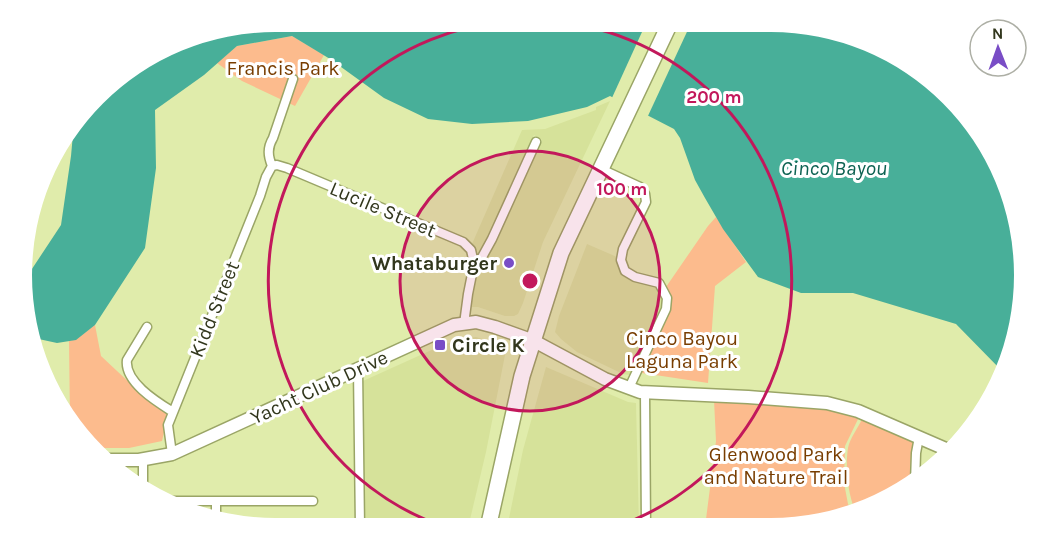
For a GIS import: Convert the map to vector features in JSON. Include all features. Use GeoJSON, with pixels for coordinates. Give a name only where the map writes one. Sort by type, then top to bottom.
{"type":"FeatureCollection","features":[{"type":"Feature","properties":{"kind":"highway"},"geometry":{"type":"LineString","coordinates":[[490,518],[522,376],[561,253],[665,32]]}},
{"type":"Feature","properties":{"kind":"main road","name":"Yacht Club Drive"},"geometry":{"type":"LineString","coordinates":[[116,460],[143,459],[172,454],[454,325],[476,322],[534,341],[605,379],[629,388],[645,392],[827,403],[858,411],[942,448]]}},
{"type":"Feature","properties":{"kind":"street"},"geometry":{"type":"LineString","coordinates":[[272,166],[268,150],[293,79]]}},
{"type":"Feature","properties":{"kind":"street"},"geometry":{"type":"LineString","coordinates":[[464,324],[473,271],[476,270],[492,238],[536,142]]}},
{"type":"Feature","properties":{"kind":"street","name":"Lucile Street"},"geometry":{"type":"LineString","coordinates":[[272,166],[287,168],[463,242],[471,250],[473,271]]}},
{"type":"Feature","properties":{"kind":"street","name":"Kidd Street"},"geometry":{"type":"LineString","coordinates":[[172,454],[168,425],[272,166]]}},
{"type":"Feature","properties":{"kind":"street"},"geometry":{"type":"LineString","coordinates":[[601,169],[640,187],[645,194],[646,202],[623,249],[621,260],[625,271],[635,277],[659,284],[667,298],[666,309],[629,388]]}},
{"type":"Feature","properties":{"kind":"street"},"geometry":{"type":"LineString","coordinates":[[147,327],[129,354],[126,365],[144,392],[173,412]]}},
{"type":"Feature","properties":{"kind":"street"},"geometry":{"type":"LineString","coordinates":[[358,369],[360,518]]}},
{"type":"Feature","properties":{"kind":"street"},"geometry":{"type":"LineString","coordinates":[[645,392],[646,518]]}},
{"type":"Feature","properties":{"kind":"street"},"geometry":{"type":"LineString","coordinates":[[915,471],[919,437]]}},
{"type":"Feature","properties":{"kind":"street"},"geometry":{"type":"LineString","coordinates":[[143,459],[143,479]]}},
{"type":"Feature","properties":{"kind":"street"},"geometry":{"type":"LineString","coordinates":[[184,501],[313,501]]}},
{"type":"Feature","properties":{"kind":"street"},"geometry":{"type":"LineString","coordinates":[[216,501],[216,511]]}},
{"type":"Feature","properties":{"kind":"shaded area"},"geometry":{"type":"Polygon","coordinates":[[[610,101],[543,242],[518,314],[505,316],[471,307],[476,275],[496,241],[542,140],[534,135],[477,257],[472,244],[522,130],[545,129],[596,110],[596,107],[610,101]]]}},
{"type":"Feature","properties":{"kind":"shaded area"},"geometry":{"type":"Polygon","coordinates":[[[587,244],[617,257],[623,276],[656,288],[662,299],[662,307],[630,375],[623,374],[577,352],[555,332],[587,244]]]}},
{"type":"Feature","properties":{"kind":"shaded area"},"geometry":{"type":"Polygon","coordinates":[[[476,337],[496,343],[505,349],[486,452],[470,518],[364,518],[363,381],[459,339],[476,337]]]}},
{"type":"Feature","properties":{"kind":"shaded area"},"geometry":{"type":"Polygon","coordinates":[[[546,367],[628,402],[636,403],[639,518],[509,518],[523,450],[546,367]]]}},
{"type":"Feature","properties":{"kind":"green space","name":"Francis Park"},"geometry":{"type":"Polygon","coordinates":[[[292,36],[324,55],[295,106],[242,81],[217,63],[237,46],[292,36]]]}},
{"type":"Feature","properties":{"kind":"green space","name":"Cinco Bayou Laguna Park"},"geometry":{"type":"Polygon","coordinates":[[[716,217],[746,262],[715,286],[708,383],[642,373],[664,317],[668,295],[666,287],[716,217]]]}},
{"type":"Feature","properties":{"kind":"green space"},"geometry":{"type":"Polygon","coordinates":[[[95,325],[101,356],[148,400],[168,415],[162,441],[129,448],[104,448],[92,436],[70,405],[69,341],[76,339],[95,325]]]}},
{"type":"Feature","properties":{"kind":"green space","name":"Glenwood Park and Nature Trail"},"geometry":{"type":"Polygon","coordinates":[[[714,400],[808,405],[860,415],[845,446],[844,483],[849,506],[819,514],[787,518],[706,518],[716,441],[714,400]]]}},
{"type":"Feature","properties":{"kind":"green space"},"geometry":{"type":"Polygon","coordinates":[[[862,419],[914,441],[910,474],[893,486],[853,505],[847,473],[850,441],[862,419]]]}},
{"type":"Feature","properties":{"kind":"water","name":"Cinco Bayou"},"geometry":{"type":"Polygon","coordinates":[[[259,32],[787,32],[819,36],[864,50],[893,64],[919,82],[954,114],[982,153],[1002,197],[1010,227],[1014,259],[1014,291],[1010,323],[997,366],[956,324],[853,293],[801,293],[758,277],[723,229],[705,198],[674,129],[610,96],[587,107],[528,121],[472,124],[428,119],[384,98],[330,59],[292,36],[237,46],[204,75],[155,110],[156,168],[145,248],[95,325],[76,340],[57,343],[40,339],[32,291],[32,269],[61,225],[72,141],[82,127],[114,92],[127,82],[153,64],[182,50],[227,36],[259,32]]]}},
{"type":"Feature","properties":{"kind":"pier"},"geometry":{"type":"Polygon","coordinates":[[[642,32],[687,32],[647,118],[611,100],[642,32]]]}},
{"type":"Feature","properties":{"kind":"place","name":"Whataburger"},"geometry":{"type":"Point","coordinates":[509,263]}},
{"type":"Feature","properties":{"kind":"place","name":"Circle K"},"geometry":{"type":"Point","coordinates":[440,345]}}]}
